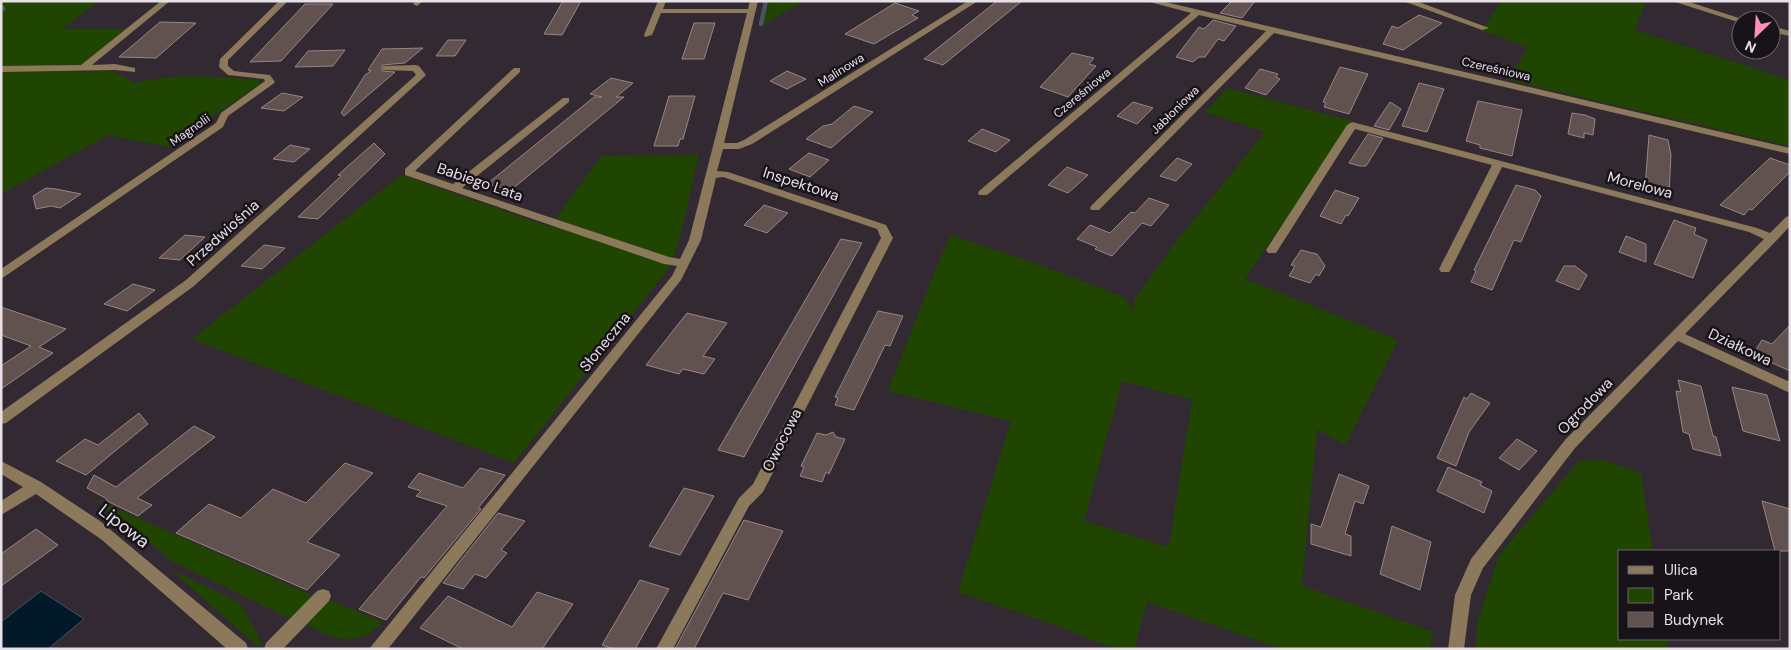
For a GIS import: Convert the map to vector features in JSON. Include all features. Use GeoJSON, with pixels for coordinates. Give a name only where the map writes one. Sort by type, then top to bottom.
{"type":"FeatureCollection","features":[{"type":"Feature","properties":{"kind":"street"},"geometry":{"type":"LineString","coordinates":[[83,68],[166,1]]}},
{"type":"Feature","properties":{"kind":"street","name":"Magnolii"},"geometry":{"type":"LineString","coordinates":[[1,275],[220,124],[224,115],[270,82],[267,77],[231,72],[224,67],[224,59],[284,1]]}},
{"type":"Feature","properties":{"kind":"street"},"geometry":{"type":"LineString","coordinates":[[648,35],[662,1]]}},
{"type":"Feature","properties":{"kind":"street","name":"Malinowa"},"geometry":{"type":"LineString","coordinates":[[717,146],[739,146],[748,142],[974,1]]}},
{"type":"Feature","properties":{"kind":"street","name":"Czereśniowa"},"geometry":{"type":"LineString","coordinates":[[1150,1],[1790,151]]}},
{"type":"Feature","properties":{"kind":"street"},"geometry":{"type":"LineString","coordinates":[[1406,1],[1485,28]]}},
{"type":"Feature","properties":{"kind":"street"},"geometry":{"type":"LineString","coordinates":[[1676,1],[1731,17]]}},
{"type":"Feature","properties":{"kind":"street"},"geometry":{"type":"LineString","coordinates":[[658,11],[752,6]]}},
{"type":"Feature","properties":{"kind":"street","name":"Słoneczna"},"geometry":{"type":"LineString","coordinates":[[377,649],[629,339],[677,277],[695,240],[752,6]]}},
{"type":"Feature","properties":{"kind":"street","name":"Czereśniowa"},"geometry":{"type":"LineString","coordinates":[[983,193],[1197,12]]}},
{"type":"Feature","properties":{"kind":"street","name":"Jabłoniowa"},"geometry":{"type":"LineString","coordinates":[[1095,208],[1272,30]]}},
{"type":"Feature","properties":{"kind":"street"},"geometry":{"type":"LineString","coordinates":[[1,69],[115,67],[132,70]]}},
{"type":"Feature","properties":{"kind":"street","name":"Przedwiośnia"},"geometry":{"type":"LineString","coordinates":[[1,419],[190,283],[421,75],[416,68],[386,68]]}},
{"type":"Feature","properties":{"kind":"street","name":"Babiego Lata"},"geometry":{"type":"LineString","coordinates":[[517,70],[410,169],[408,173],[668,260],[685,263]]}},
{"type":"Feature","properties":{"kind":"street"},"geometry":{"type":"LineString","coordinates":[[454,189],[566,100]]}},
{"type":"Feature","properties":{"kind":"street","name":"Morelowa"},"geometry":{"type":"LineString","coordinates":[[1272,250],[1352,125],[1754,230],[1781,235]]}},
{"type":"Feature","properties":{"kind":"street"},"geometry":{"type":"LineString","coordinates":[[1445,269],[1496,171],[1498,163]]}},
{"type":"Feature","properties":{"kind":"street","name":"Inspektowa"},"geometry":{"type":"LineString","coordinates":[[710,175],[724,174],[882,227]]}},
{"type":"Feature","properties":{"kind":"street","name":"Ogrodowa"},"geometry":{"type":"LineString","coordinates":[[1456,649],[1463,595],[1477,564],[1570,444],[1677,335],[1781,235],[1790,219]]}},
{"type":"Feature","properties":{"kind":"street","name":"Owocowa"},"geometry":{"type":"LineString","coordinates":[[664,649],[744,502],[758,488],[887,238],[882,227]]}},
{"type":"Feature","properties":{"kind":"street","name":"Działkowa"},"geometry":{"type":"LineString","coordinates":[[1677,335],[1790,388]]}},
{"type":"Feature","properties":{"kind":"street","name":"Lipowa"},"geometry":{"type":"LineString","coordinates":[[1,467],[36,486],[106,534],[213,628],[240,649]]}},
{"type":"Feature","properties":{"kind":"street"},"geometry":{"type":"LineString","coordinates":[[1,509],[36,486]]}},
{"type":"Feature","properties":{"kind":"street"},"geometry":{"type":"LineString","coordinates":[[272,649],[323,596]]}},
{"type":"Feature","properties":{"kind":"street","name":"Lipowa"},"geometry":{"type":"LineString","coordinates":[[213,628],[227,649]]}},
{"type":"Feature","properties":{"kind":"green space"},"geometry":{"type":"Polygon","coordinates":[[[1,1],[99,1],[62,29],[125,29],[73,72],[112,71],[136,83],[166,78],[197,77],[258,80],[260,84],[210,118],[210,123],[173,148],[108,135],[1,194],[1,1]]]}},
{"type":"Feature","properties":{"kind":"green space"},"geometry":{"type":"Polygon","coordinates":[[[769,1],[805,1],[764,24],[769,1]]]}},
{"type":"Feature","properties":{"kind":"green space"},"geometry":{"type":"Polygon","coordinates":[[[1501,1],[1646,1],[1635,30],[1790,80],[1790,146],[1508,80],[1528,47],[1482,31],[1501,1]]]}},
{"type":"Feature","properties":{"kind":"green space"},"geometry":{"type":"Polygon","coordinates":[[[1227,88],[1352,121],[1245,279],[1398,340],[1345,445],[1317,429],[1302,586],[1432,631],[1431,649],[1282,649],[1147,602],[1134,649],[1116,649],[1055,625],[958,592],[1011,421],[888,391],[951,235],[1035,263],[1126,298],[1134,313],[1134,300],[1172,247],[1265,132],[1205,112],[1227,88]],[[1122,381],[1084,521],[1169,547],[1192,400],[1122,381]]]}},
{"type":"Feature","properties":{"kind":"green space"},"geometry":{"type":"Polygon","coordinates":[[[699,155],[678,244],[670,267],[514,463],[192,339],[401,175],[550,227],[601,156],[699,155]]]}},
{"type":"Feature","properties":{"kind":"green space"},"geometry":{"type":"Polygon","coordinates":[[[1603,460],[1641,473],[1653,550],[1618,550],[1618,640],[1667,640],[1669,649],[1476,649],[1477,624],[1499,555],[1579,461],[1603,460]]]}},
{"type":"Feature","properties":{"kind":"green space"},"geometry":{"type":"Polygon","coordinates":[[[91,497],[313,596],[291,619],[171,561],[133,527],[91,497]]]}},
{"type":"Feature","properties":{"kind":"green space"},"geometry":{"type":"Polygon","coordinates":[[[170,569],[240,603],[263,645],[257,646],[170,569]]]}},
{"type":"Feature","properties":{"kind":"green space"},"geometry":{"type":"Polygon","coordinates":[[[329,600],[383,622],[373,631],[355,639],[346,639],[326,634],[305,624],[329,600]]]}},
{"type":"Feature","properties":{"kind":"water"},"geometry":{"type":"Polygon","coordinates":[[[41,591],[84,619],[48,649],[1,649],[1,622],[41,591]]]}},
{"type":"Feature","properties":{"kind":"building"},"geometry":{"type":"Polygon","coordinates":[[[563,1],[581,1],[562,35],[544,34],[563,1]]]}},
{"type":"Feature","properties":{"kind":"building"},"geometry":{"type":"Polygon","coordinates":[[[997,1],[1022,1],[943,65],[924,59],[997,1]]]}},
{"type":"Feature","properties":{"kind":"building"},"geometry":{"type":"Polygon","coordinates":[[[1232,1],[1255,1],[1242,18],[1220,13],[1232,1]]]}},
{"type":"Feature","properties":{"kind":"building"},"geometry":{"type":"Polygon","coordinates":[[[895,3],[919,11],[912,15],[918,18],[874,44],[845,34],[895,3]]]}},
{"type":"Feature","properties":{"kind":"building"},"geometry":{"type":"Polygon","coordinates":[[[305,4],[333,4],[281,61],[250,62],[305,4]]]}},
{"type":"Feature","properties":{"kind":"building"},"geometry":{"type":"Polygon","coordinates":[[[1419,15],[1442,23],[1403,50],[1383,44],[1392,26],[1398,28],[1419,15]]]}},
{"type":"Feature","properties":{"kind":"building"},"geometry":{"type":"Polygon","coordinates":[[[1213,20],[1236,26],[1224,41],[1218,39],[1205,57],[1199,57],[1193,62],[1176,57],[1199,27],[1204,29],[1213,20]]]}},
{"type":"Feature","properties":{"kind":"building"},"geometry":{"type":"Polygon","coordinates":[[[160,22],[196,23],[156,58],[119,57],[160,22]]]}},
{"type":"Feature","properties":{"kind":"building"},"geometry":{"type":"Polygon","coordinates":[[[694,23],[715,23],[704,59],[682,59],[694,23]]]}},
{"type":"Feature","properties":{"kind":"building"},"geometry":{"type":"Polygon","coordinates":[[[448,40],[466,40],[455,56],[436,56],[448,40]]]}},
{"type":"Feature","properties":{"kind":"building"},"geometry":{"type":"Polygon","coordinates":[[[423,48],[405,63],[382,65],[382,71],[395,72],[344,116],[341,113],[365,75],[371,71],[368,70],[382,49],[423,48]]]}},
{"type":"Feature","properties":{"kind":"building"},"geometry":{"type":"Polygon","coordinates":[[[345,50],[333,66],[295,67],[308,51],[345,50]]]}},
{"type":"Feature","properties":{"kind":"building"},"geometry":{"type":"Polygon","coordinates":[[[1072,53],[1094,58],[1089,64],[1096,66],[1068,97],[1040,87],[1072,53]]]}},
{"type":"Feature","properties":{"kind":"building"},"geometry":{"type":"Polygon","coordinates":[[[1340,67],[1368,74],[1349,114],[1324,107],[1326,103],[1323,102],[1340,67]]]}},
{"type":"Feature","properties":{"kind":"building"},"geometry":{"type":"Polygon","coordinates":[[[1260,69],[1278,74],[1276,77],[1280,79],[1266,95],[1245,88],[1260,69]]]}},
{"type":"Feature","properties":{"kind":"building"},"geometry":{"type":"Polygon","coordinates":[[[787,71],[806,79],[787,89],[770,81],[787,71]]]}},
{"type":"Feature","properties":{"kind":"building"},"geometry":{"type":"Polygon","coordinates":[[[611,78],[633,83],[616,97],[624,97],[511,190],[487,184],[594,97],[602,97],[590,94],[611,78]]]}},
{"type":"Feature","properties":{"kind":"building"},"geometry":{"type":"Polygon","coordinates":[[[1419,83],[1444,89],[1427,132],[1402,126],[1419,83]]]}},
{"type":"Feature","properties":{"kind":"building"},"geometry":{"type":"Polygon","coordinates":[[[282,93],[303,97],[284,111],[261,108],[282,93]]]}},
{"type":"Feature","properties":{"kind":"building"},"geometry":{"type":"Polygon","coordinates":[[[669,96],[695,96],[683,139],[680,139],[678,146],[654,146],[669,96]]]}},
{"type":"Feature","properties":{"kind":"building"},"geometry":{"type":"Polygon","coordinates":[[[1478,101],[1522,110],[1512,156],[1480,148],[1480,145],[1466,141],[1478,101]]]}},
{"type":"Feature","properties":{"kind":"building"},"geometry":{"type":"Polygon","coordinates":[[[1133,102],[1153,108],[1137,124],[1117,116],[1133,102]]]}},
{"type":"Feature","properties":{"kind":"building"},"geometry":{"type":"Polygon","coordinates":[[[1390,102],[1401,109],[1389,130],[1374,126],[1390,102]]]}},
{"type":"Feature","properties":{"kind":"building"},"geometry":{"type":"Polygon","coordinates":[[[854,106],[873,112],[831,148],[806,139],[823,126],[832,124],[854,106]]]}},
{"type":"Feature","properties":{"kind":"building"},"geometry":{"type":"Polygon","coordinates":[[[1572,113],[1595,119],[1593,135],[1584,133],[1584,138],[1568,134],[1572,113]]]}},
{"type":"Feature","properties":{"kind":"building"},"geometry":{"type":"Polygon","coordinates":[[[982,129],[1010,140],[996,152],[968,141],[982,129]]]}},
{"type":"Feature","properties":{"kind":"building"},"geometry":{"type":"Polygon","coordinates":[[[1368,134],[1383,138],[1368,163],[1366,166],[1360,166],[1349,163],[1368,134]]]}},
{"type":"Feature","properties":{"kind":"building"},"geometry":{"type":"Polygon","coordinates":[[[1649,135],[1668,140],[1671,155],[1669,194],[1645,188],[1649,135]]]}},
{"type":"Feature","properties":{"kind":"building"},"geometry":{"type":"Polygon","coordinates":[[[374,143],[385,154],[378,161],[318,219],[298,217],[341,176],[338,175],[374,143]]]}},
{"type":"Feature","properties":{"kind":"building"},"geometry":{"type":"Polygon","coordinates":[[[290,145],[310,149],[294,162],[273,159],[290,145]]]}},
{"type":"Feature","properties":{"kind":"building"},"geometry":{"type":"Polygon","coordinates":[[[809,153],[829,160],[810,177],[789,169],[809,153]]]}},
{"type":"Feature","properties":{"kind":"building"},"geometry":{"type":"Polygon","coordinates":[[[1177,158],[1192,164],[1176,181],[1160,176],[1177,158]]]}},
{"type":"Feature","properties":{"kind":"building"},"geometry":{"type":"Polygon","coordinates":[[[1770,158],[1790,165],[1790,172],[1752,210],[1749,209],[1744,215],[1720,205],[1770,158]]]}},
{"type":"Feature","properties":{"kind":"building"},"geometry":{"type":"Polygon","coordinates":[[[1067,167],[1088,175],[1068,193],[1048,185],[1067,167]]]}},
{"type":"Feature","properties":{"kind":"building"},"geometry":{"type":"Polygon","coordinates":[[[1516,185],[1535,190],[1541,196],[1521,242],[1514,240],[1492,290],[1471,282],[1476,271],[1474,270],[1516,185]]]}},
{"type":"Feature","properties":{"kind":"building"},"geometry":{"type":"Polygon","coordinates":[[[46,188],[81,194],[60,208],[51,206],[36,209],[33,196],[46,188]]]}},
{"type":"Feature","properties":{"kind":"building"},"geometry":{"type":"Polygon","coordinates":[[[1335,190],[1359,198],[1341,224],[1320,216],[1335,190]]]}},
{"type":"Feature","properties":{"kind":"building"},"geometry":{"type":"Polygon","coordinates":[[[1149,198],[1169,205],[1151,226],[1142,223],[1112,256],[1095,249],[1097,247],[1077,239],[1090,225],[1110,233],[1131,212],[1135,213],[1149,198]]]}},
{"type":"Feature","properties":{"kind":"building"},"geometry":{"type":"Polygon","coordinates":[[[764,205],[788,213],[767,233],[744,225],[764,205]]]}},
{"type":"Feature","properties":{"kind":"building"},"geometry":{"type":"Polygon","coordinates":[[[1674,220],[1696,228],[1694,234],[1707,240],[1693,278],[1654,264],[1674,220]]]}},
{"type":"Feature","properties":{"kind":"building"},"geometry":{"type":"Polygon","coordinates":[[[185,235],[205,237],[180,260],[159,258],[185,235]]]}},
{"type":"Feature","properties":{"kind":"building"},"geometry":{"type":"Polygon","coordinates":[[[1626,236],[1646,244],[1646,262],[1619,252],[1626,236]]]}},
{"type":"Feature","properties":{"kind":"building"},"geometry":{"type":"Polygon","coordinates":[[[841,239],[862,243],[744,457],[718,450],[841,239]]]}},
{"type":"Feature","properties":{"kind":"building"},"geometry":{"type":"Polygon","coordinates":[[[264,245],[285,248],[262,269],[241,266],[264,245]]]}},
{"type":"Feature","properties":{"kind":"building"},"geometry":{"type":"Polygon","coordinates":[[[1301,250],[1317,254],[1325,266],[1319,276],[1316,274],[1310,283],[1289,276],[1295,266],[1291,265],[1301,250]]]}},
{"type":"Feature","properties":{"kind":"building"},"geometry":{"type":"Polygon","coordinates":[[[1564,266],[1575,266],[1587,275],[1579,290],[1556,281],[1564,266]]]}},
{"type":"Feature","properties":{"kind":"building"},"geometry":{"type":"Polygon","coordinates":[[[133,284],[155,290],[127,311],[104,304],[133,284]]]}},
{"type":"Feature","properties":{"kind":"building"},"geometry":{"type":"Polygon","coordinates":[[[1,307],[66,329],[39,347],[53,353],[1,389],[1,366],[31,346],[1,335],[1,307]]]}},
{"type":"Feature","properties":{"kind":"building"},"geometry":{"type":"Polygon","coordinates":[[[878,311],[903,316],[890,346],[885,345],[854,410],[835,405],[838,398],[835,397],[878,311]]]}},
{"type":"Feature","properties":{"kind":"building"},"geometry":{"type":"Polygon","coordinates":[[[687,313],[727,323],[703,356],[715,359],[704,374],[683,369],[679,374],[646,365],[687,313]]]}},
{"type":"Feature","properties":{"kind":"building"},"geometry":{"type":"Polygon","coordinates":[[[1790,325],[1790,371],[1753,354],[1762,340],[1772,344],[1790,325]]]}},
{"type":"Feature","properties":{"kind":"building"},"geometry":{"type":"Polygon","coordinates":[[[1678,380],[1701,386],[1713,436],[1716,437],[1721,456],[1693,449],[1689,434],[1683,432],[1676,391],[1681,392],[1678,380]]]}},
{"type":"Feature","properties":{"kind":"building"},"geometry":{"type":"Polygon","coordinates":[[[1732,387],[1767,395],[1780,441],[1743,431],[1732,387]]]}},
{"type":"Feature","properties":{"kind":"building"},"geometry":{"type":"Polygon","coordinates":[[[1471,393],[1490,403],[1469,432],[1456,466],[1437,458],[1464,397],[1467,399],[1471,393]]]}},
{"type":"Feature","properties":{"kind":"building"},"geometry":{"type":"Polygon","coordinates":[[[139,413],[148,424],[86,475],[56,461],[85,439],[98,445],[139,413]]]}},
{"type":"Feature","properties":{"kind":"building"},"geometry":{"type":"Polygon","coordinates":[[[194,426],[215,437],[137,498],[152,505],[138,516],[107,501],[107,499],[87,488],[94,475],[116,487],[194,426]]]}},
{"type":"Feature","properties":{"kind":"building"},"geometry":{"type":"Polygon","coordinates":[[[833,432],[836,437],[845,439],[829,474],[826,472],[822,482],[800,476],[804,467],[801,466],[817,433],[826,435],[833,432]]]}},
{"type":"Feature","properties":{"kind":"building"},"geometry":{"type":"Polygon","coordinates":[[[1517,439],[1537,451],[1519,470],[1499,458],[1517,439]]]}},
{"type":"Feature","properties":{"kind":"building"},"geometry":{"type":"Polygon","coordinates":[[[345,463],[373,473],[307,542],[340,555],[307,590],[176,533],[209,504],[241,518],[273,489],[306,503],[345,463]]]}},
{"type":"Feature","properties":{"kind":"building"},"geometry":{"type":"Polygon","coordinates":[[[1448,467],[1482,482],[1480,485],[1492,491],[1484,513],[1437,491],[1448,467]]]}},
{"type":"Feature","properties":{"kind":"building"},"geometry":{"type":"Polygon","coordinates":[[[480,468],[505,475],[478,508],[481,509],[424,578],[421,577],[386,620],[359,609],[447,506],[416,496],[421,491],[408,487],[419,473],[463,488],[480,468]]]}},
{"type":"Feature","properties":{"kind":"building"},"geometry":{"type":"Polygon","coordinates":[[[1339,474],[1369,486],[1363,504],[1355,501],[1345,534],[1351,536],[1351,556],[1311,544],[1311,524],[1321,527],[1339,474]]]}},
{"type":"Feature","properties":{"kind":"building"},"geometry":{"type":"Polygon","coordinates":[[[684,488],[714,496],[680,555],[649,546],[684,488]]]}},
{"type":"Feature","properties":{"kind":"building"},"geometry":{"type":"Polygon","coordinates":[[[1762,501],[1790,509],[1790,551],[1775,550],[1762,501]]]}},
{"type":"Feature","properties":{"kind":"building"},"geometry":{"type":"Polygon","coordinates":[[[498,513],[525,521],[501,550],[507,553],[486,578],[475,574],[463,589],[443,583],[498,513]]]}},
{"type":"Feature","properties":{"kind":"building"},"geometry":{"type":"Polygon","coordinates":[[[744,520],[783,531],[748,600],[723,593],[694,649],[675,649],[744,520]]]}},
{"type":"Feature","properties":{"kind":"building"},"geometry":{"type":"Polygon","coordinates":[[[1392,526],[1431,542],[1420,590],[1380,574],[1392,526]]]}},
{"type":"Feature","properties":{"kind":"building"},"geometry":{"type":"Polygon","coordinates":[[[36,529],[58,545],[1,586],[1,554],[36,529]]]}},
{"type":"Feature","properties":{"kind":"building"},"geometry":{"type":"Polygon","coordinates":[[[640,580],[669,589],[635,649],[614,649],[602,645],[640,580]]]}},
{"type":"Feature","properties":{"kind":"building"},"geometry":{"type":"Polygon","coordinates":[[[537,592],[573,604],[542,649],[463,649],[420,628],[448,596],[512,627],[537,592]]]}},
{"type":"Feature","properties":{"kind":"waterway"},"geometry":{"type":"LineString","coordinates":[[761,24],[766,1]]}},
{"type":"Feature","properties":{"kind":"waterway"},"geometry":{"type":"LineString","coordinates":[[1,6],[3,9],[1,9]]}}]}
